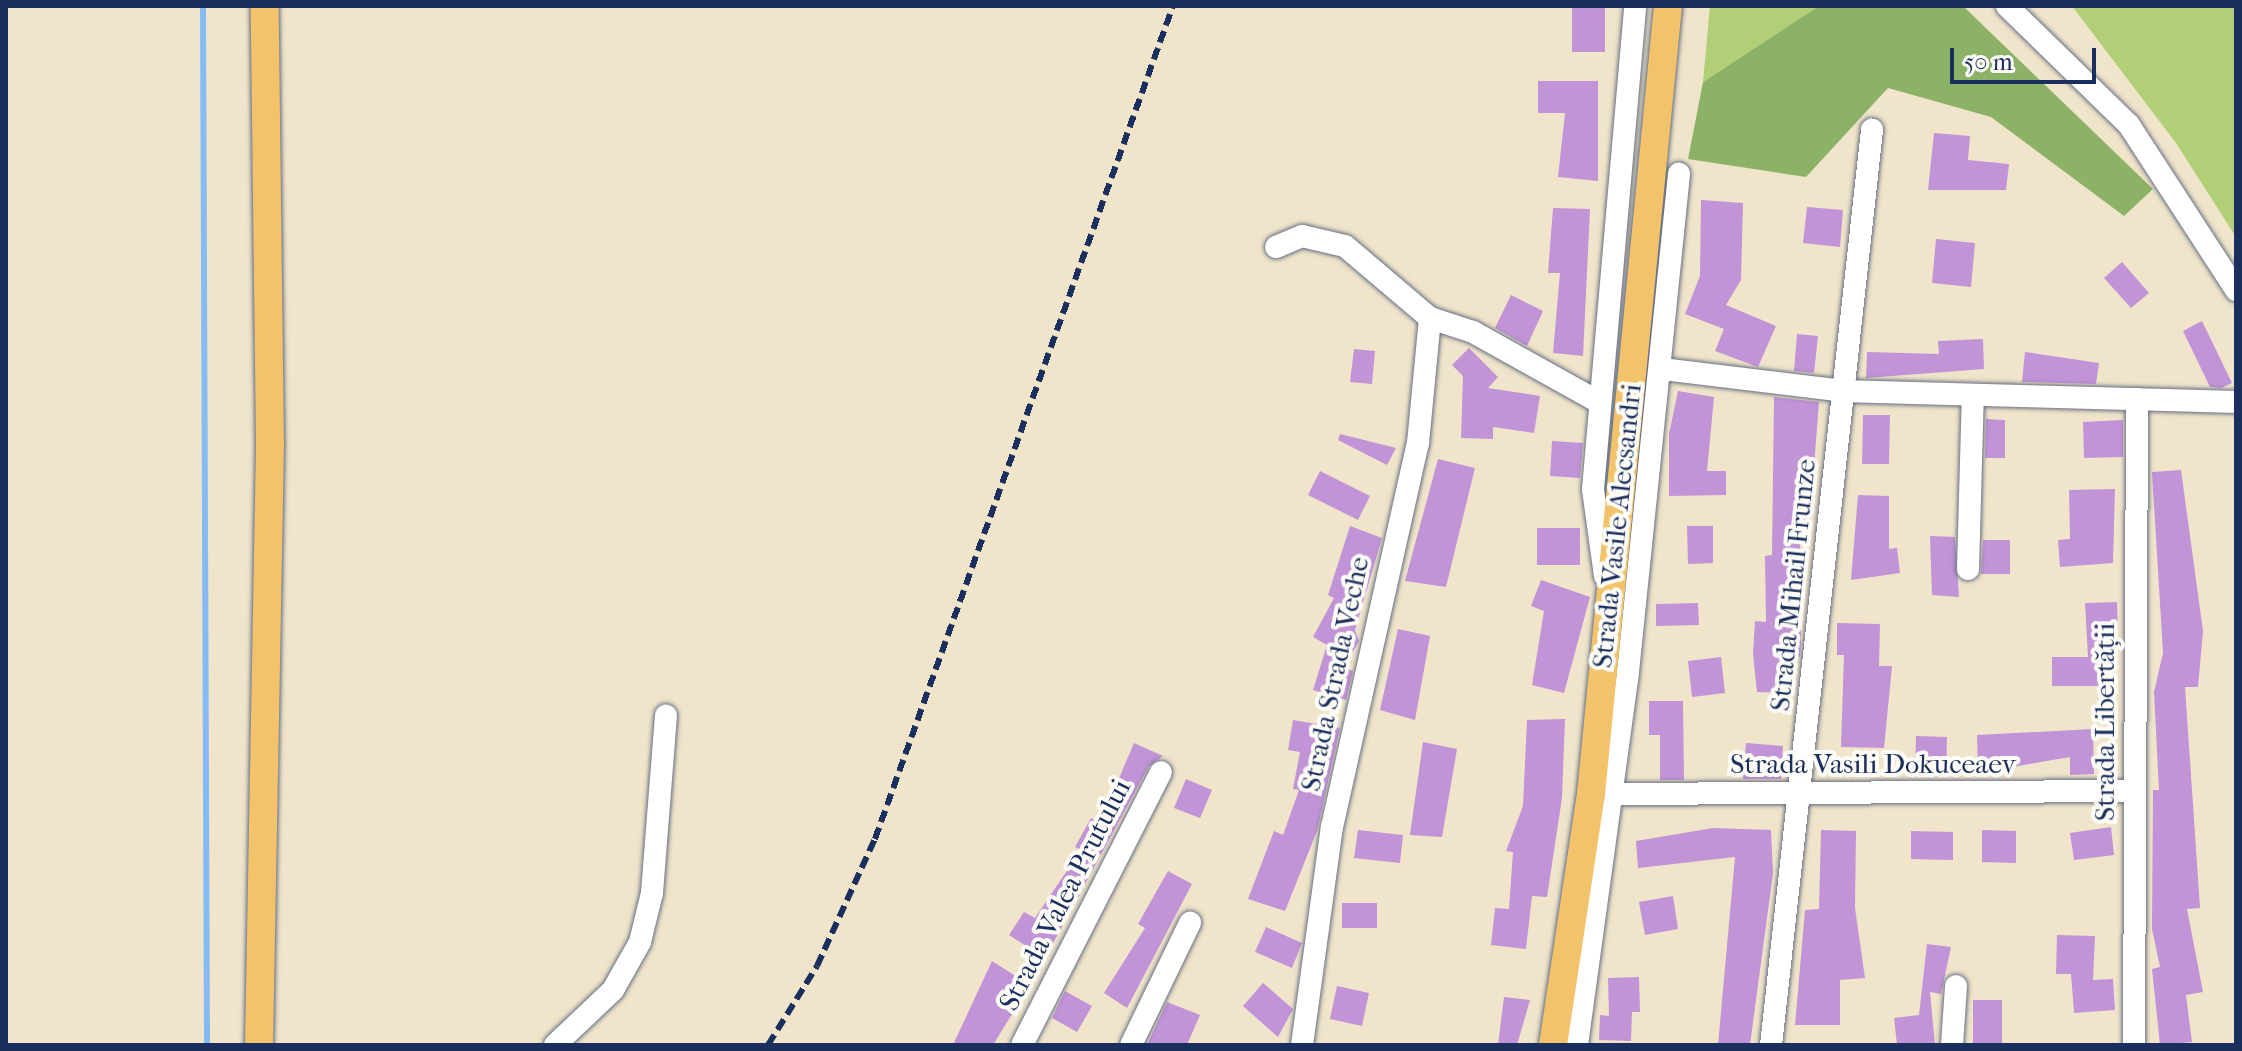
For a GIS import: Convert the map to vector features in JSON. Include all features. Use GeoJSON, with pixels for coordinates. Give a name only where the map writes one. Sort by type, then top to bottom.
{"type":"FeatureCollection","features":[{"type":"Feature","properties":{"kind":"main road"},"geometry":{"type":"LineString","coordinates":[[259,1045],[270,446],[265,6]]}},
{"type":"Feature","properties":{"kind":"main road","name":"Strada Vasile Alecsandri"},"geometry":{"type":"LineString","coordinates":[[1553,1045],[1591,794],[1668,6]]}},
{"type":"Feature","properties":{"kind":"street"},"geometry":{"type":"LineString","coordinates":[[1609,609],[1593,489],[1635,6]]}},
{"type":"Feature","properties":{"kind":"street"},"geometry":{"type":"LineString","coordinates":[[2007,6],[2129,125],[2236,290]]}},
{"type":"Feature","properties":{"kind":"street","name":"Strada Mihail Frunze"},"geometry":{"type":"LineString","coordinates":[[1771,1045],[1801,797],[1872,130]]}},
{"type":"Feature","properties":{"kind":"street"},"geometry":{"type":"LineString","coordinates":[[1577,1045],[1612,794],[1662,369],[1679,174]]}},
{"type":"Feature","properties":{"kind":"street"},"geometry":{"type":"LineString","coordinates":[[1276,247],[1302,236],[1345,246],[1430,318],[1473,332],[1599,402]]}},
{"type":"Feature","properties":{"kind":"street","name":"Strada Strada Veche"},"geometry":{"type":"LineString","coordinates":[[1302,1045],[1338,798],[1418,443],[1430,318]]}},
{"type":"Feature","properties":{"kind":"street"},"geometry":{"type":"LineString","coordinates":[[1662,369],[1843,391],[2236,402]]}},
{"type":"Feature","properties":{"kind":"street"},"geometry":{"type":"LineString","coordinates":[[1968,569],[1973,395]]}},
{"type":"Feature","properties":{"kind":"street","name":"Strada Libertății"},"geometry":{"type":"LineString","coordinates":[[2134,1045],[2137,399]]}},
{"type":"Feature","properties":{"kind":"street"},"geometry":{"type":"LineString","coordinates":[[555,1045],[613,990],[640,942],[652,893],[666,716]]}},
{"type":"Feature","properties":{"kind":"street","name":"Strada Valea Prutului"},"geometry":{"type":"LineString","coordinates":[[1022,1045],[1161,772]]}},
{"type":"Feature","properties":{"kind":"street","name":"Strada Vasili Dokuceaev"},"geometry":{"type":"LineString","coordinates":[[1612,794],[1801,797],[2135,791]]}},
{"type":"Feature","properties":{"kind":"street"},"geometry":{"type":"LineString","coordinates":[[1131,1045],[1190,923]]}},
{"type":"Feature","properties":{"kind":"street"},"geometry":{"type":"LineString","coordinates":[[1952,1045],[1956,986]]}},
{"type":"Feature","properties":{"kind":"green space"},"geometry":{"type":"Polygon","coordinates":[[[1710,6],[1819,6],[1703,82],[1710,6]]]}},
{"type":"Feature","properties":{"kind":"green space"},"geometry":{"type":"Polygon","coordinates":[[[1819,6],[1963,6],[2153,189],[2124,216],[1991,117],[1888,88],[1806,177],[1688,159],[1703,82],[1819,6]]]}},
{"type":"Feature","properties":{"kind":"green space"},"geometry":{"type":"Polygon","coordinates":[[[2072,6],[2236,6],[2236,237],[2176,143],[2072,6]]]}},
{"type":"Feature","properties":{"kind":"building"},"geometry":{"type":"Polygon","coordinates":[[[1572,6],[1605,6],[1605,52],[1572,52],[1572,6]]]}},
{"type":"Feature","properties":{"kind":"building"},"geometry":{"type":"Polygon","coordinates":[[[1538,81],[1598,81],[1598,181],[1558,177],[1565,113],[1538,113],[1538,81]]]}},
{"type":"Feature","properties":{"kind":"building"},"geometry":{"type":"Polygon","coordinates":[[[1934,133],[1970,136],[1968,160],[2009,164],[2006,190],[1928,190],[1934,133]]]}},
{"type":"Feature","properties":{"kind":"building"},"geometry":{"type":"Polygon","coordinates":[[[1701,200],[1743,203],[1741,280],[1726,305],[1776,326],[1758,367],[1715,351],[1724,329],[1685,314],[1700,276],[1701,200]]]}},
{"type":"Feature","properties":{"kind":"building"},"geometry":{"type":"Polygon","coordinates":[[[1807,207],[1843,210],[1840,247],[1803,243],[1807,207]]]}},
{"type":"Feature","properties":{"kind":"building"},"geometry":{"type":"Polygon","coordinates":[[[1553,208],[1590,209],[1583,356],[1553,353],[1560,273],[1548,273],[1553,208]]]}},
{"type":"Feature","properties":{"kind":"building"},"geometry":{"type":"Polygon","coordinates":[[[1936,239],[1975,243],[1971,287],[1932,283],[1936,239]]]}},
{"type":"Feature","properties":{"kind":"building"},"geometry":{"type":"Polygon","coordinates":[[[2122,262],[2149,293],[2131,308],[2104,278],[2122,262]]]}},
{"type":"Feature","properties":{"kind":"building"},"geometry":{"type":"Polygon","coordinates":[[[1511,295],[1543,311],[1527,346],[1495,328],[1511,295]]]}},
{"type":"Feature","properties":{"kind":"building"},"geometry":{"type":"Polygon","coordinates":[[[2202,321],[2232,383],[2221,388],[2210,387],[2183,331],[2202,321]]]}},
{"type":"Feature","properties":{"kind":"building"},"geometry":{"type":"Polygon","coordinates":[[[1797,334],[1818,336],[1814,373],[1794,371],[1797,334]]]}},
{"type":"Feature","properties":{"kind":"building"},"geometry":{"type":"Polygon","coordinates":[[[1983,339],[1984,369],[1866,378],[1867,352],[1939,354],[1938,341],[1983,339]]]}},
{"type":"Feature","properties":{"kind":"building"},"geometry":{"type":"Polygon","coordinates":[[[1469,348],[1498,377],[1488,388],[1540,396],[1534,433],[1493,427],[1493,439],[1461,438],[1463,376],[1452,365],[1469,348]]]}},
{"type":"Feature","properties":{"kind":"building"},"geometry":{"type":"Polygon","coordinates":[[[1354,349],[1375,351],[1372,384],[1350,382],[1354,349]]]}},
{"type":"Feature","properties":{"kind":"building"},"geometry":{"type":"Polygon","coordinates":[[[2025,352],[2099,363],[2096,384],[2022,382],[2025,352]]]}},
{"type":"Feature","properties":{"kind":"building"},"geometry":{"type":"Polygon","coordinates":[[[1678,391],[1714,397],[1707,471],[1726,471],[1726,495],[1669,496],[1669,434],[1678,391]]]}},
{"type":"Feature","properties":{"kind":"building"},"geometry":{"type":"Polygon","coordinates":[[[1774,397],[1819,402],[1809,530],[1800,529],[1801,642],[1800,657],[1791,656],[1791,693],[1757,692],[1753,654],[1755,621],[1766,622],[1765,556],[1772,555],[1774,397]]]}},
{"type":"Feature","properties":{"kind":"building"},"geometry":{"type":"Polygon","coordinates":[[[1863,415],[1890,415],[1889,464],[1862,464],[1863,415]]]}},
{"type":"Feature","properties":{"kind":"building"},"geometry":{"type":"Polygon","coordinates":[[[1986,419],[2005,420],[2005,458],[1985,458],[1986,419]]]}},
{"type":"Feature","properties":{"kind":"building"},"geometry":{"type":"Polygon","coordinates":[[[2123,420],[2123,457],[2084,458],[2083,422],[2123,420]]]}},
{"type":"Feature","properties":{"kind":"building"},"geometry":{"type":"Polygon","coordinates":[[[1340,434],[1396,448],[1387,465],[1338,440],[1340,434]]]}},
{"type":"Feature","properties":{"kind":"building"},"geometry":{"type":"Polygon","coordinates":[[[1552,441],[1583,443],[1580,478],[1550,476],[1552,441]]]}},
{"type":"Feature","properties":{"kind":"building"},"geometry":{"type":"Polygon","coordinates":[[[1438,459],[1475,468],[1446,587],[1405,581],[1438,459]]]}},
{"type":"Feature","properties":{"kind":"building"},"geometry":{"type":"Polygon","coordinates":[[[2181,470],[2203,631],[2198,687],[2185,687],[2200,908],[2187,909],[2203,992],[2186,995],[2192,1042],[2160,1045],[2152,969],[2160,967],[2152,929],[2153,790],[2159,790],[2154,692],[2163,653],[2152,472],[2181,470]]]}},
{"type":"Feature","properties":{"kind":"building"},"geometry":{"type":"Polygon","coordinates":[[[1320,471],[1370,496],[1358,520],[1308,495],[1320,471]]]}},
{"type":"Feature","properties":{"kind":"building"},"geometry":{"type":"Polygon","coordinates":[[[2115,489],[2113,563],[2060,567],[2058,540],[2070,539],[2069,490],[2115,489]]]}},
{"type":"Feature","properties":{"kind":"building"},"geometry":{"type":"Polygon","coordinates":[[[1858,495],[1889,496],[1889,549],[1897,548],[1900,573],[1851,580],[1858,495]]]}},
{"type":"Feature","properties":{"kind":"building"},"geometry":{"type":"Polygon","coordinates":[[[1350,526],[1382,538],[1355,630],[1359,641],[1344,668],[1353,671],[1346,700],[1313,690],[1327,645],[1313,637],[1334,598],[1328,595],[1350,526]]]}},
{"type":"Feature","properties":{"kind":"building"},"geometry":{"type":"Polygon","coordinates":[[[1687,526],[1713,526],[1713,563],[1688,564],[1687,526]]]}},
{"type":"Feature","properties":{"kind":"building"},"geometry":{"type":"Polygon","coordinates":[[[1537,528],[1580,528],[1580,565],[1537,565],[1537,528]]]}},
{"type":"Feature","properties":{"kind":"building"},"geometry":{"type":"Polygon","coordinates":[[[1930,536],[1955,537],[1959,597],[1932,595],[1930,536]]]}},
{"type":"Feature","properties":{"kind":"building"},"geometry":{"type":"Polygon","coordinates":[[[1983,540],[2010,540],[2010,574],[1981,574],[1983,540]]]}},
{"type":"Feature","properties":{"kind":"building"},"geometry":{"type":"Polygon","coordinates":[[[1541,580],[1590,597],[1564,693],[1532,685],[1544,611],[1531,606],[1541,580]]]}},
{"type":"Feature","properties":{"kind":"building"},"geometry":{"type":"Polygon","coordinates":[[[2117,602],[2118,636],[2101,637],[2101,686],[2052,686],[2052,657],[2088,657],[2085,603],[2117,602]]]}},
{"type":"Feature","properties":{"kind":"building"},"geometry":{"type":"Polygon","coordinates":[[[1698,603],[1699,625],[1656,626],[1656,604],[1698,603]]]}},
{"type":"Feature","properties":{"kind":"building"},"geometry":{"type":"Polygon","coordinates":[[[1837,623],[1880,624],[1879,666],[1892,666],[1884,748],[1841,747],[1844,655],[1837,655],[1837,623]]]}},
{"type":"Feature","properties":{"kind":"building"},"geometry":{"type":"Polygon","coordinates":[[[1398,629],[1430,636],[1415,720],[1380,710],[1398,629]]]}},
{"type":"Feature","properties":{"kind":"building"},"geometry":{"type":"Polygon","coordinates":[[[1721,657],[1725,693],[1692,697],[1688,661],[1721,657]]]}},
{"type":"Feature","properties":{"kind":"building"},"geometry":{"type":"Polygon","coordinates":[[[1649,701],[1683,701],[1684,780],[1660,780],[1660,735],[1649,735],[1649,701]]]}},
{"type":"Feature","properties":{"kind":"building"},"geometry":{"type":"Polygon","coordinates":[[[1565,719],[1562,798],[1547,897],[1532,896],[1526,949],[1491,945],[1495,908],[1509,909],[1513,852],[1506,851],[1523,806],[1527,720],[1565,719]]]}},
{"type":"Feature","properties":{"kind":"building"},"geometry":{"type":"Polygon","coordinates":[[[1293,720],[1340,728],[1317,831],[1285,911],[1248,899],[1274,831],[1283,835],[1299,790],[1293,789],[1300,752],[1288,750],[1293,720]]]}},
{"type":"Feature","properties":{"kind":"building"},"geometry":{"type":"Polygon","coordinates":[[[2093,729],[2094,774],[2070,775],[2070,757],[1978,773],[1977,735],[2093,729]]]}},
{"type":"Feature","properties":{"kind":"building"},"geometry":{"type":"Polygon","coordinates":[[[1916,736],[1947,737],[1946,777],[1915,776],[1916,736]]]}},
{"type":"Feature","properties":{"kind":"building"},"geometry":{"type":"Polygon","coordinates":[[[1423,742],[1457,749],[1442,837],[1410,835],[1423,742]]]}},
{"type":"Feature","properties":{"kind":"building"},"geometry":{"type":"Polygon","coordinates":[[[1134,743],[1163,756],[1149,766],[1045,958],[1009,935],[1024,912],[1035,918],[1081,850],[1075,847],[1091,818],[1100,823],[1134,743]]]}},
{"type":"Feature","properties":{"kind":"building"},"geometry":{"type":"Polygon","coordinates":[[[1746,743],[1783,746],[1781,779],[1743,779],[1746,743]]]}},
{"type":"Feature","properties":{"kind":"building"},"geometry":{"type":"Polygon","coordinates":[[[1186,779],[1212,790],[1200,818],[1174,808],[1186,779]]]}},
{"type":"Feature","properties":{"kind":"building"},"geometry":{"type":"Polygon","coordinates":[[[2111,827],[2114,855],[2074,860],[2070,833],[2111,827]]]}},
{"type":"Feature","properties":{"kind":"building"},"geometry":{"type":"Polygon","coordinates":[[[1713,828],[1771,830],[1773,873],[1750,1045],[1718,1045],[1735,857],[1638,868],[1636,841],[1713,828]]]}},
{"type":"Feature","properties":{"kind":"building"},"geometry":{"type":"Polygon","coordinates":[[[1358,830],[1403,835],[1400,863],[1354,858],[1358,830]]]}},
{"type":"Feature","properties":{"kind":"building"},"geometry":{"type":"Polygon","coordinates":[[[1821,830],[1856,831],[1855,908],[1865,978],[1840,980],[1840,1025],[1795,1025],[1805,910],[1819,909],[1821,830]]]}},
{"type":"Feature","properties":{"kind":"building"},"geometry":{"type":"Polygon","coordinates":[[[1982,830],[2016,831],[2016,863],[1982,862],[1982,830]]]}},
{"type":"Feature","properties":{"kind":"building"},"geometry":{"type":"Polygon","coordinates":[[[1911,831],[1953,832],[1953,860],[1911,859],[1911,831]]]}},
{"type":"Feature","properties":{"kind":"building"},"geometry":{"type":"Polygon","coordinates":[[[1168,871],[1192,884],[1127,1008],[1104,993],[1145,928],[1138,924],[1168,871]]]}},
{"type":"Feature","properties":{"kind":"building"},"geometry":{"type":"Polygon","coordinates":[[[1673,896],[1678,929],[1645,935],[1639,902],[1673,896]]]}},
{"type":"Feature","properties":{"kind":"building"},"geometry":{"type":"Polygon","coordinates":[[[1342,903],[1377,903],[1377,928],[1342,928],[1342,903]]]}},
{"type":"Feature","properties":{"kind":"building"},"geometry":{"type":"Polygon","coordinates":[[[1266,927],[1302,943],[1292,968],[1255,952],[1266,927]]]}},
{"type":"Feature","properties":{"kind":"building"},"geometry":{"type":"Polygon","coordinates":[[[2057,935],[2095,936],[2093,980],[2113,979],[2115,1010],[2074,1013],[2071,974],[2056,974],[2057,935]]]}},
{"type":"Feature","properties":{"kind":"building"},"geometry":{"type":"Polygon","coordinates":[[[1927,944],[1951,947],[1941,994],[1930,992],[1935,1045],[1897,1045],[1894,1018],[1919,1015],[1927,944]]]}},
{"type":"Feature","properties":{"kind":"building"},"geometry":{"type":"Polygon","coordinates":[[[992,961],[1030,985],[993,1045],[953,1045],[992,961]]]}},
{"type":"Feature","properties":{"kind":"building"},"geometry":{"type":"Polygon","coordinates":[[[1639,977],[1640,1012],[1632,1012],[1631,1041],[1599,1040],[1600,1015],[1609,1016],[1608,978],[1639,977]]]}},
{"type":"Feature","properties":{"kind":"building"},"geometry":{"type":"Polygon","coordinates":[[[1263,983],[1293,1009],[1278,1037],[1243,1006],[1263,983]]]}},
{"type":"Feature","properties":{"kind":"building"},"geometry":{"type":"Polygon","coordinates":[[[1337,986],[1369,993],[1362,1026],[1330,1019],[1337,986]]]}},
{"type":"Feature","properties":{"kind":"building"},"geometry":{"type":"Polygon","coordinates":[[[1065,991],[1092,1006],[1077,1032],[1052,1018],[1065,991]]]}},
{"type":"Feature","properties":{"kind":"building"},"geometry":{"type":"Polygon","coordinates":[[[1504,997],[1530,1000],[1517,1045],[1498,1045],[1504,997]]]}},
{"type":"Feature","properties":{"kind":"building"},"geometry":{"type":"Polygon","coordinates":[[[1973,1000],[2002,1000],[2002,1043],[1973,1043],[1973,1000]]]}},
{"type":"Feature","properties":{"kind":"building"},"geometry":{"type":"Polygon","coordinates":[[[1167,1002],[1200,1015],[1187,1045],[1147,1045],[1167,1002]]]}},
{"type":"Feature","properties":{"kind":"waterway"},"geometry":{"type":"LineString","coordinates":[[203,6],[207,1045]]}},
{"type":"Feature","properties":{"kind":"railway"},"geometry":{"type":"LineString","coordinates":[[768,1045],[817,966],[875,839],[1173,6]]}}]}
